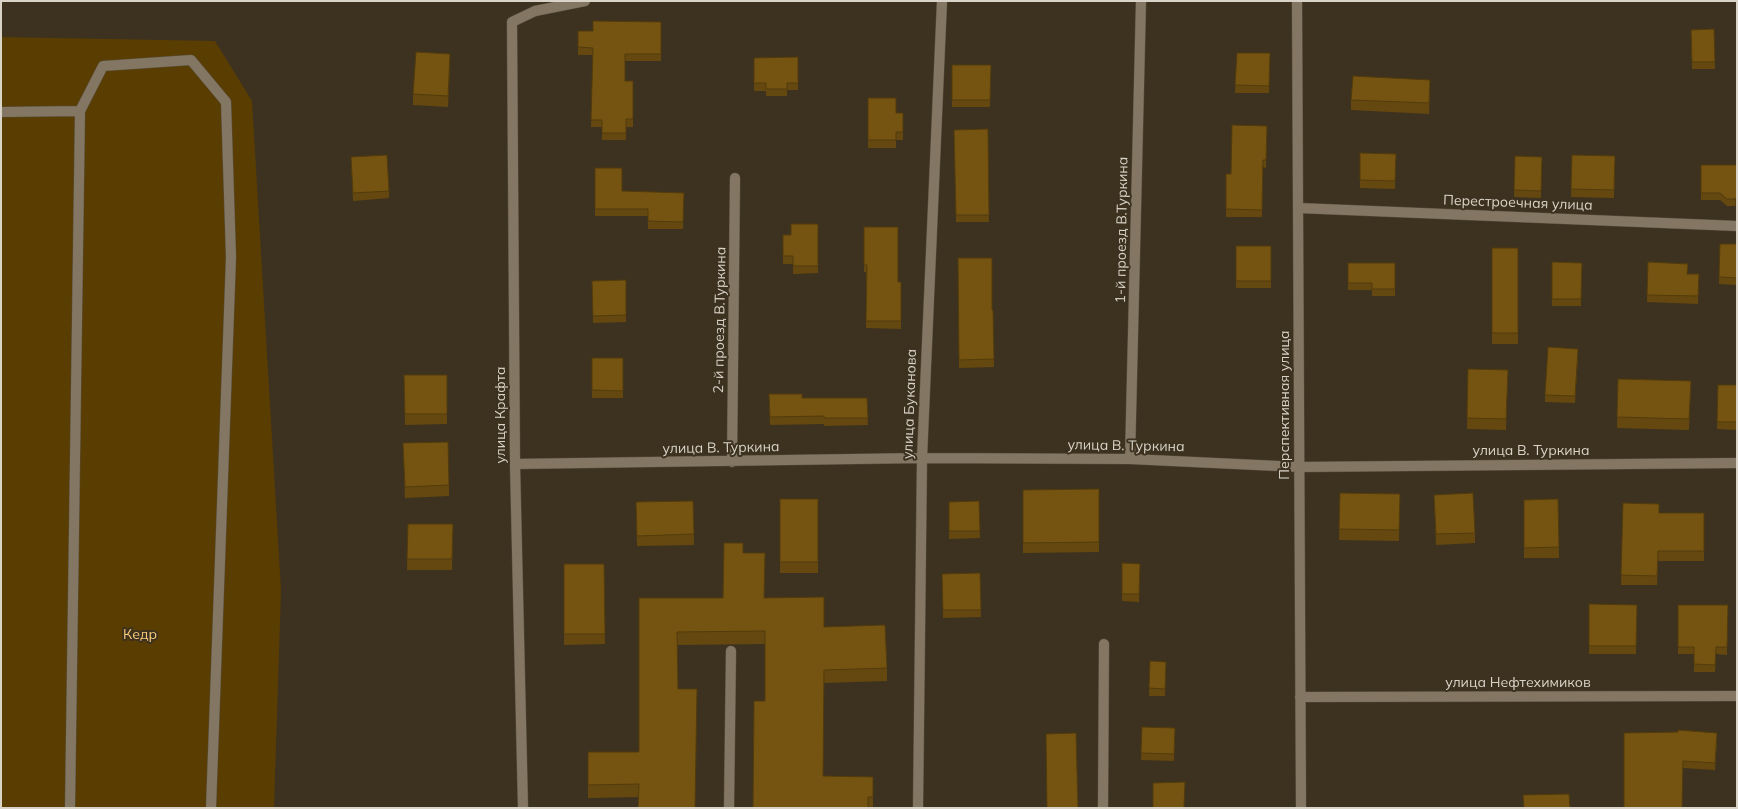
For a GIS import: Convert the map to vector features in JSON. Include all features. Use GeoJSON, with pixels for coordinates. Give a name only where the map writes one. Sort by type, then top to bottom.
{"type":"FeatureCollection","features":[{"type":"Feature","properties":{"kind":"street","name":"улица Крафта"},"geometry":{"type":"LineString","coordinates":[[523,808],[515,464],[512,22],[535,11],[585,1]]}},
{"type":"Feature","properties":{"kind":"street","name":"улица Буканова"},"geometry":{"type":"LineString","coordinates":[[918,808],[922,458],[942,1]]}},
{"type":"Feature","properties":{"kind":"street","name":"1-й проезд В.Туркина"},"geometry":{"type":"LineString","coordinates":[[1130,458],[1141,1]]}},
{"type":"Feature","properties":{"kind":"street","name":"Перспективная улица"},"geometry":{"type":"LineString","coordinates":[[1297,1],[1301,808]]}},
{"type":"Feature","properties":{"kind":"street"},"geometry":{"type":"LineString","coordinates":[[70,808],[80,111],[103,66],[191,60],[226,102],[231,257],[211,808]]}},
{"type":"Feature","properties":{"kind":"street"},"geometry":{"type":"LineString","coordinates":[[1,112],[80,111]]}},
{"type":"Feature","properties":{"kind":"street","name":"2-й проезд В.Туркина"},"geometry":{"type":"LineString","coordinates":[[732,462],[736,178]]}},
{"type":"Feature","properties":{"kind":"street","name":"Перестроечная улица"},"geometry":{"type":"LineString","coordinates":[[1298,208],[1737,226]]}},
{"type":"Feature","properties":{"kind":"street","name":"улица В. Туркина"},"geometry":{"type":"LineString","coordinates":[[515,464],[922,458],[1130,458],[1299,467],[1737,463]]}},
{"type":"Feature","properties":{"kind":"street"},"geometry":{"type":"LineString","coordinates":[[1103,808],[1104,644]]}},
{"type":"Feature","properties":{"kind":"street"},"geometry":{"type":"LineString","coordinates":[[729,808],[730,650]]}},
{"type":"Feature","properties":{"kind":"street","name":"улица Нефтехимиков"},"geometry":{"type":"LineString","coordinates":[[1300,697],[1737,696]]}},
{"type":"Feature","properties":{"kind":"green space","name":"Кедр"},"geometry":{"type":"Polygon","coordinates":[[[1,37],[215,41],[252,101],[281,590],[274,808],[1,808],[1,37]]]}},
{"type":"Feature","properties":{"kind":"building"},"geometry":{"type":"Polygon","coordinates":[[[593,21],[661,22],[661,54],[625,54],[625,81],[633,81],[633,119],[626,119],[626,133],[602,133],[602,120],[591,120],[593,48],[578,47],[578,31],[593,31],[593,21]]]}},
{"type":"Feature","properties":{"kind":"building"},"geometry":{"type":"Polygon","coordinates":[[[1714,29],[1715,62],[1692,62],[1691,30],[1714,29]]]}},
{"type":"Feature","properties":{"kind":"building"},"geometry":{"type":"Polygon","coordinates":[[[416,52],[450,54],[448,96],[413,94],[416,52]]]}},
{"type":"Feature","properties":{"kind":"building"},"geometry":{"type":"Polygon","coordinates":[[[1237,53],[1270,53],[1269,86],[1235,85],[1237,53]]]}},
{"type":"Feature","properties":{"kind":"building"},"geometry":{"type":"Polygon","coordinates":[[[798,57],[798,83],[787,83],[787,89],[766,89],[766,83],[754,83],[754,58],[798,57]]]}},
{"type":"Feature","properties":{"kind":"building"},"geometry":{"type":"Polygon","coordinates":[[[952,65],[991,65],[990,100],[952,100],[952,65]]]}},
{"type":"Feature","properties":{"kind":"building"},"geometry":{"type":"Polygon","coordinates":[[[1353,76],[1430,80],[1429,103],[1351,100],[1353,76]]]}},
{"type":"Feature","properties":{"kind":"building"},"geometry":{"type":"Polygon","coordinates":[[[868,98],[896,98],[896,113],[903,113],[903,132],[896,132],[896,140],[868,140],[868,98]]]}},
{"type":"Feature","properties":{"kind":"building"},"geometry":{"type":"Polygon","coordinates":[[[1232,125],[1267,126],[1266,160],[1263,160],[1262,210],[1226,209],[1226,174],[1231,174],[1232,125]]]}},
{"type":"Feature","properties":{"kind":"building"},"geometry":{"type":"Polygon","coordinates":[[[988,129],[989,215],[956,215],[954,130],[988,129]]]}},
{"type":"Feature","properties":{"kind":"building"},"geometry":{"type":"Polygon","coordinates":[[[1360,153],[1396,154],[1395,181],[1360,180],[1360,153]]]}},
{"type":"Feature","properties":{"kind":"building"},"geometry":{"type":"Polygon","coordinates":[[[387,155],[389,191],[353,193],[351,157],[387,155]]]}},
{"type":"Feature","properties":{"kind":"building"},"geometry":{"type":"Polygon","coordinates":[[[1572,155],[1615,156],[1614,190],[1571,189],[1572,155]]]}},
{"type":"Feature","properties":{"kind":"building"},"geometry":{"type":"Polygon","coordinates":[[[1515,156],[1542,157],[1541,191],[1514,190],[1515,156]]]}},
{"type":"Feature","properties":{"kind":"building"},"geometry":{"type":"Polygon","coordinates":[[[1701,165],[1737,165],[1737,197],[1735,199],[1727,199],[1720,193],[1701,193],[1701,165]]]}},
{"type":"Feature","properties":{"kind":"building"},"geometry":{"type":"Polygon","coordinates":[[[595,168],[622,168],[622,191],[684,193],[683,222],[648,221],[648,209],[595,209],[595,168]]]}},
{"type":"Feature","properties":{"kind":"building"},"geometry":{"type":"Polygon","coordinates":[[[791,224],[818,224],[818,266],[793,266],[793,256],[783,256],[783,235],[791,235],[791,224]]]}},
{"type":"Feature","properties":{"kind":"building"},"geometry":{"type":"Polygon","coordinates":[[[864,227],[898,227],[898,282],[901,282],[901,321],[866,321],[867,265],[864,265],[864,227]]]}},
{"type":"Feature","properties":{"kind":"building"},"geometry":{"type":"Polygon","coordinates":[[[1720,244],[1737,244],[1737,278],[1719,277],[1720,244]]]}},
{"type":"Feature","properties":{"kind":"building"},"geometry":{"type":"Polygon","coordinates":[[[1236,246],[1271,246],[1271,281],[1236,281],[1236,246]]]}},
{"type":"Feature","properties":{"kind":"building"},"geometry":{"type":"Polygon","coordinates":[[[1492,248],[1518,248],[1518,333],[1492,333],[1492,248]]]}},
{"type":"Feature","properties":{"kind":"building"},"geometry":{"type":"Polygon","coordinates":[[[958,258],[992,258],[994,359],[959,360],[958,258]]]}},
{"type":"Feature","properties":{"kind":"building"},"geometry":{"type":"Polygon","coordinates":[[[1552,262],[1582,263],[1581,299],[1552,299],[1552,262]]]}},
{"type":"Feature","properties":{"kind":"building"},"geometry":{"type":"Polygon","coordinates":[[[1648,262],[1688,264],[1687,274],[1699,274],[1698,296],[1647,295],[1648,262]]]}},
{"type":"Feature","properties":{"kind":"building"},"geometry":{"type":"Polygon","coordinates":[[[1348,263],[1395,263],[1395,289],[1372,289],[1372,283],[1348,283],[1348,263]]]}},
{"type":"Feature","properties":{"kind":"building"},"geometry":{"type":"Polygon","coordinates":[[[626,280],[626,315],[593,316],[592,281],[626,280]]]}},
{"type":"Feature","properties":{"kind":"building"},"geometry":{"type":"Polygon","coordinates":[[[1548,347],[1578,349],[1575,396],[1545,395],[1548,347]]]}},
{"type":"Feature","properties":{"kind":"building"},"geometry":{"type":"Polygon","coordinates":[[[592,358],[623,358],[623,391],[592,390],[592,358]]]}},
{"type":"Feature","properties":{"kind":"building"},"geometry":{"type":"Polygon","coordinates":[[[1468,369],[1508,370],[1506,419],[1467,418],[1468,369]]]}},
{"type":"Feature","properties":{"kind":"building"},"geometry":{"type":"Polygon","coordinates":[[[404,375],[447,375],[447,414],[405,414],[404,375]]]}},
{"type":"Feature","properties":{"kind":"building"},"geometry":{"type":"Polygon","coordinates":[[[1618,379],[1691,381],[1689,419],[1617,417],[1618,379]]]}},
{"type":"Feature","properties":{"kind":"building"},"geometry":{"type":"Polygon","coordinates":[[[1718,385],[1737,385],[1737,422],[1717,422],[1718,385]]]}},
{"type":"Feature","properties":{"kind":"building"},"geometry":{"type":"Polygon","coordinates":[[[769,394],[802,394],[802,398],[867,398],[868,418],[824,418],[824,416],[770,417],[769,394]]]}},
{"type":"Feature","properties":{"kind":"building"},"geometry":{"type":"Polygon","coordinates":[[[448,442],[449,485],[405,487],[403,443],[448,442]]]}},
{"type":"Feature","properties":{"kind":"building"},"geometry":{"type":"Polygon","coordinates":[[[1099,489],[1099,542],[1023,543],[1023,490],[1099,489]]]}},
{"type":"Feature","properties":{"kind":"building"},"geometry":{"type":"Polygon","coordinates":[[[1340,493],[1400,494],[1399,530],[1339,529],[1340,493]]]}},
{"type":"Feature","properties":{"kind":"building"},"geometry":{"type":"Polygon","coordinates":[[[1473,493],[1475,533],[1436,534],[1434,495],[1473,493]]]}},
{"type":"Feature","properties":{"kind":"building"},"geometry":{"type":"Polygon","coordinates":[[[780,499],[818,499],[818,562],[780,562],[780,499]]]}},
{"type":"Feature","properties":{"kind":"building"},"geometry":{"type":"Polygon","coordinates":[[[1558,499],[1559,547],[1524,548],[1524,500],[1558,499]]]}},
{"type":"Feature","properties":{"kind":"building"},"geometry":{"type":"Polygon","coordinates":[[[693,501],[694,534],[637,536],[636,502],[693,501]]]}},
{"type":"Feature","properties":{"kind":"building"},"geometry":{"type":"Polygon","coordinates":[[[979,501],[980,531],[949,531],[949,502],[979,501]]]}},
{"type":"Feature","properties":{"kind":"building"},"geometry":{"type":"Polygon","coordinates":[[[1623,503],[1659,504],[1659,513],[1704,513],[1704,551],[1658,551],[1657,576],[1621,575],[1623,503]]]}},
{"type":"Feature","properties":{"kind":"building"},"geometry":{"type":"Polygon","coordinates":[[[408,524],[453,524],[452,559],[407,559],[408,524]]]}},
{"type":"Feature","properties":{"kind":"building"},"geometry":{"type":"Polygon","coordinates":[[[724,543],[743,543],[743,553],[765,553],[764,598],[824,597],[824,627],[885,625],[887,668],[824,670],[823,776],[873,777],[873,797],[868,797],[868,808],[753,808],[754,701],[765,701],[765,631],[677,632],[678,689],[697,689],[695,808],[638,808],[639,784],[588,785],[588,752],[639,752],[639,598],[723,598],[724,543]]]}},
{"type":"Feature","properties":{"kind":"building"},"geometry":{"type":"Polygon","coordinates":[[[1122,563],[1140,564],[1139,594],[1122,594],[1122,563]]]}},
{"type":"Feature","properties":{"kind":"building"},"geometry":{"type":"Polygon","coordinates":[[[564,564],[604,564],[605,634],[564,634],[564,564]]]}},
{"type":"Feature","properties":{"kind":"building"},"geometry":{"type":"Polygon","coordinates":[[[980,573],[981,610],[943,610],[942,574],[980,573]]]}},
{"type":"Feature","properties":{"kind":"building"},"geometry":{"type":"Polygon","coordinates":[[[1589,604],[1637,605],[1636,646],[1589,646],[1589,604]]]}},
{"type":"Feature","properties":{"kind":"building"},"geometry":{"type":"Polygon","coordinates":[[[1678,605],[1728,605],[1727,647],[1716,647],[1715,665],[1694,664],[1694,647],[1678,647],[1678,605]]]}},
{"type":"Feature","properties":{"kind":"building"},"geometry":{"type":"Polygon","coordinates":[[[1150,661],[1166,662],[1165,689],[1149,688],[1150,661]]]}},
{"type":"Feature","properties":{"kind":"building"},"geometry":{"type":"Polygon","coordinates":[[[1142,727],[1175,728],[1174,754],[1141,753],[1142,727]]]}},
{"type":"Feature","properties":{"kind":"building"},"geometry":{"type":"Polygon","coordinates":[[[1678,730],[1717,733],[1715,763],[1683,761],[1682,808],[1624,808],[1624,733],[1678,732],[1678,730]]]}},
{"type":"Feature","properties":{"kind":"building"},"geometry":{"type":"Polygon","coordinates":[[[1076,733],[1078,808],[1047,808],[1046,734],[1076,733]]]}},
{"type":"Feature","properties":{"kind":"building"},"geometry":{"type":"Polygon","coordinates":[[[1185,782],[1184,808],[1153,808],[1153,783],[1185,782]]]}},
{"type":"Feature","properties":{"kind":"building"},"geometry":{"type":"Polygon","coordinates":[[[1569,794],[1570,808],[1524,808],[1523,795],[1569,794]]]}}]}
